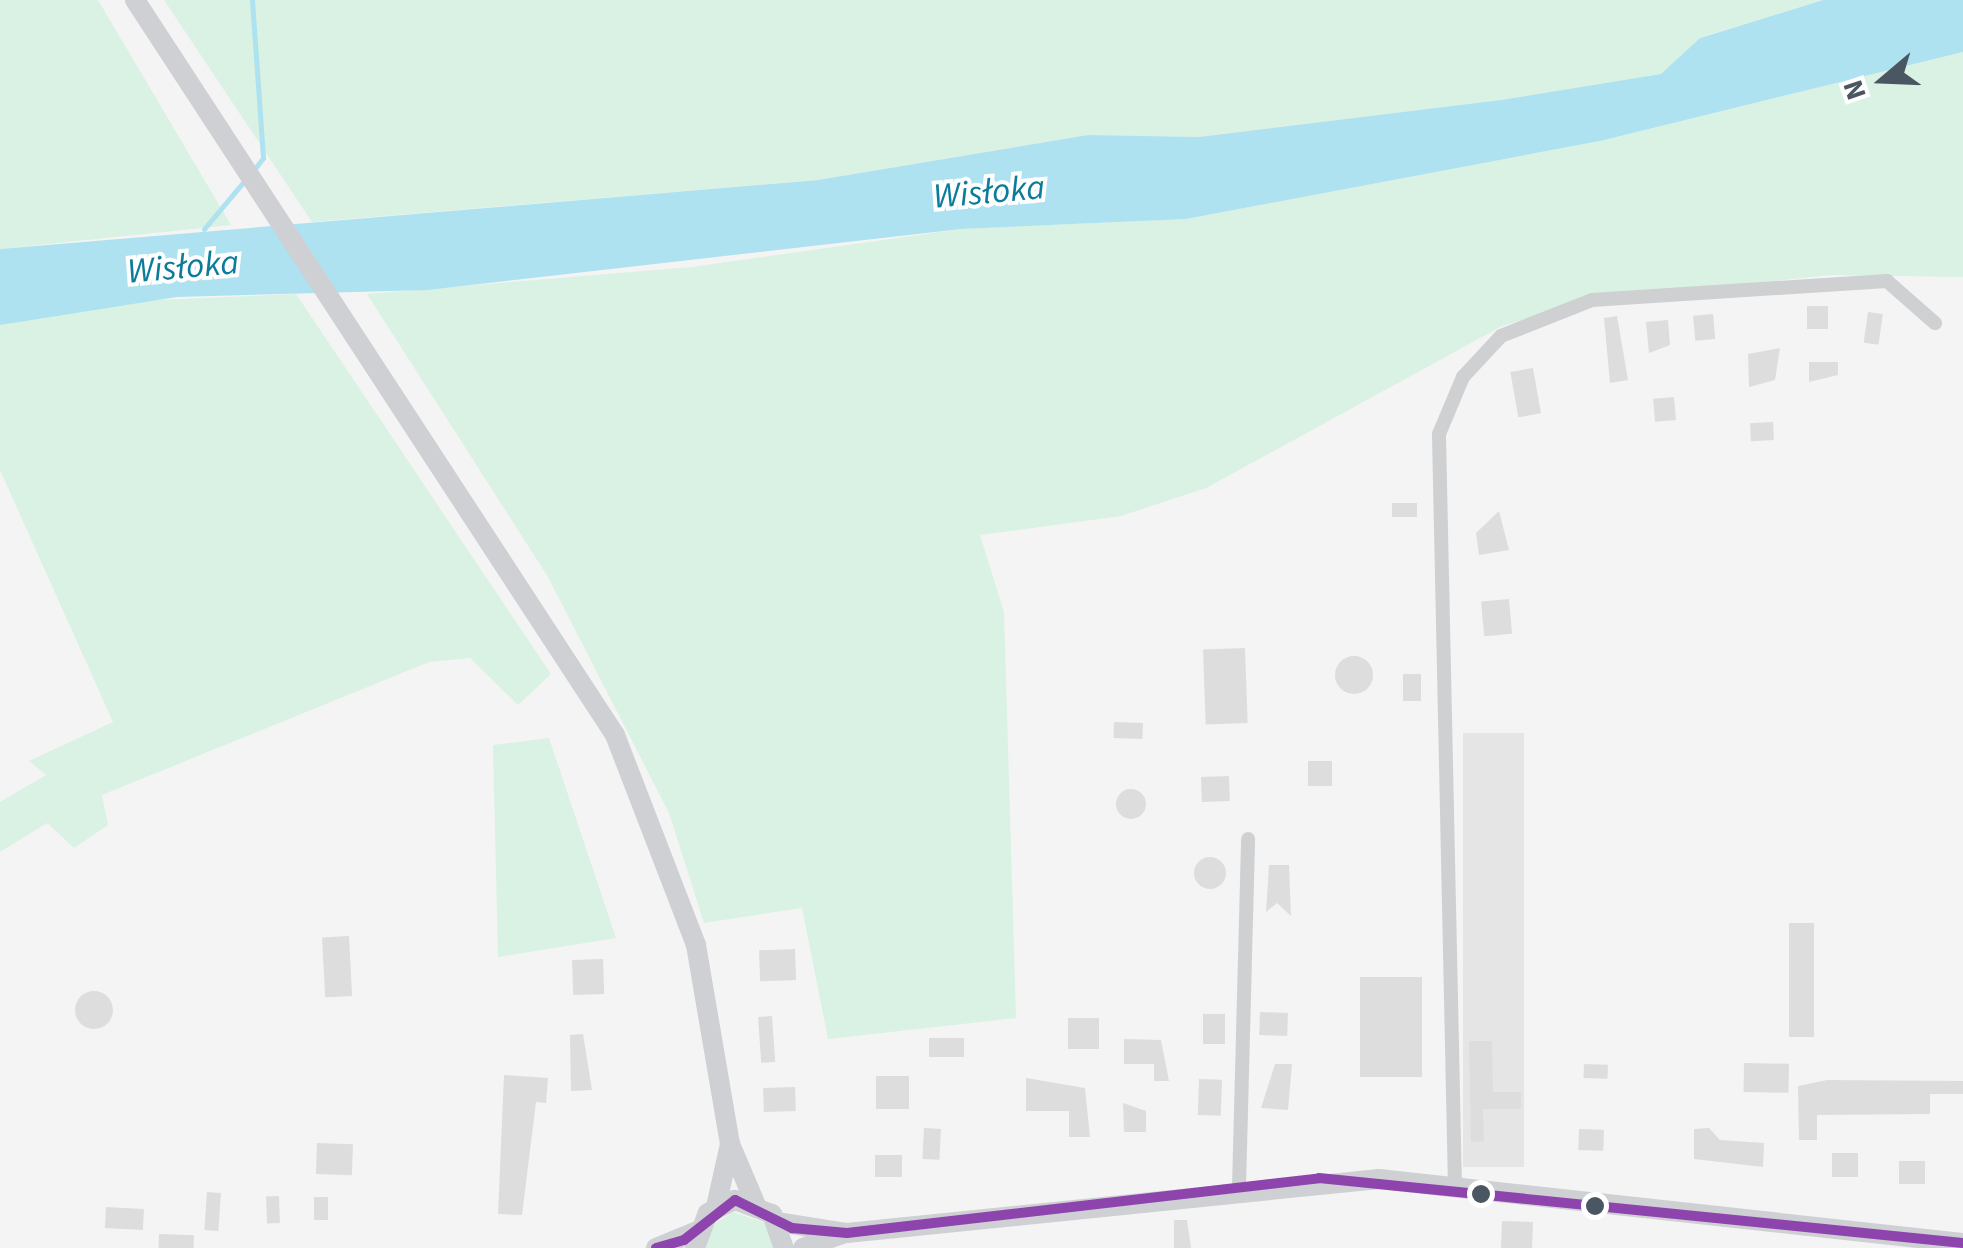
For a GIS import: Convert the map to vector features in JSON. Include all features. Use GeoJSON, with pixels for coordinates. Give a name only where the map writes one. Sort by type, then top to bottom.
{"type":"FeatureCollection","features":[{"type":"Feature","properties":{"kind":"main road"},"geometry":{"type":"LineString","coordinates":[[135,0],[560,642],[616,735],[696,944],[730,1144],[755,1203],[778,1222],[846,1232]]}},
{"type":"Feature","properties":{"kind":"main road"},"geometry":{"type":"LineString","coordinates":[[656,1248],[696,1239],[716,1207],[730,1144]]}},
{"type":"Feature","properties":{"kind":"main road"},"geometry":{"type":"LineString","coordinates":[[803,1248],[846,1232],[1320,1178],[1455,1187],[1963,1243]]}},
{"type":"Feature","properties":{"kind":"main road"},"geometry":{"type":"LineString","coordinates":[[716,1207],[755,1203]]}},
{"type":"Feature","properties":{"kind":"main road"},"geometry":{"type":"LineString","coordinates":[[778,1222],[784,1248]]}},
{"type":"Feature","properties":{"kind":"street"},"geometry":{"type":"LineString","coordinates":[[1455,1187],[1439,434],[1463,377],[1501,336],[1592,300],[1887,281],[1935,323]]}},
{"type":"Feature","properties":{"kind":"street"},"geometry":{"type":"LineString","coordinates":[[1238,1187],[1248,839]]}},
{"type":"Feature","properties":{"kind":"shaded area"},"geometry":{"type":"Polygon","coordinates":[[[1463,733],[1524,733],[1524,1167],[1463,1167],[1463,733]]]}},
{"type":"Feature","properties":{"kind":"green space"},"geometry":{"type":"Polygon","coordinates":[[[0,0],[98,0],[231,225],[0,249],[0,0]]]}},
{"type":"Feature","properties":{"kind":"green space"},"geometry":{"type":"Polygon","coordinates":[[[164,0],[1823,0],[1701,37],[1662,74],[1501,100],[1199,137],[1088,135],[818,180],[312,222],[164,0]]]}},
{"type":"Feature","properties":{"kind":"green space"},"geometry":{"type":"Polygon","coordinates":[[[1963,52],[1963,277],[1830,275],[1592,300],[1502,326],[1206,488],[1121,516],[980,535],[1004,612],[1016,1018],[828,1039],[802,908],[704,923],[669,813],[548,577],[367,294],[692,267],[961,229],[1186,219],[1600,141],[1963,52]]]}},
{"type":"Feature","properties":{"kind":"green space"},"geometry":{"type":"Polygon","coordinates":[[[296,294],[551,674],[518,705],[470,658],[429,662],[102,795],[108,825],[74,848],[47,823],[0,852],[0,802],[46,775],[29,761],[113,722],[0,470],[0,325],[135,301],[296,294]]]}},
{"type":"Feature","properties":{"kind":"green space"},"geometry":{"type":"Polygon","coordinates":[[[549,738],[616,938],[498,957],[493,745],[549,738]]]}},
{"type":"Feature","properties":{"kind":"green space"},"geometry":{"type":"Polygon","coordinates":[[[733,1212],[765,1223],[773,1248],[706,1248],[712,1225],[733,1212]]]}},
{"type":"Feature","properties":{"kind":"water","name":"Wisłoka"},"geometry":{"type":"Polygon","coordinates":[[[1823,0],[1963,0],[1963,52],[1600,141],[1186,219],[961,229],[427,290],[177,297],[0,325],[0,249],[818,180],[1088,135],[1199,137],[1501,100],[1661,74],[1700,38],[1823,0]]]}},
{"type":"Feature","properties":{"kind":"building"},"geometry":{"type":"Polygon","coordinates":[[[1807,306],[1828,306],[1828,329],[1807,329],[1807,306]]]}},
{"type":"Feature","properties":{"kind":"building"},"geometry":{"type":"Polygon","coordinates":[[[1868,312],[1883,314],[1879,345],[1864,343],[1868,312]]]}},
{"type":"Feature","properties":{"kind":"building"},"geometry":{"type":"Polygon","coordinates":[[[1713,314],[1715,339],[1695,341],[1693,316],[1713,314]]]}},
{"type":"Feature","properties":{"kind":"building"},"geometry":{"type":"Polygon","coordinates":[[[1617,316],[1628,380],[1610,383],[1604,318],[1617,316]]]}},
{"type":"Feature","properties":{"kind":"building"},"geometry":{"type":"Polygon","coordinates":[[[1668,320],[1670,345],[1649,353],[1646,322],[1668,320]]]}},
{"type":"Feature","properties":{"kind":"building"},"geometry":{"type":"Polygon","coordinates":[[[1780,348],[1775,380],[1749,387],[1748,354],[1780,348]]]}},
{"type":"Feature","properties":{"kind":"building"},"geometry":{"type":"Polygon","coordinates":[[[1809,362],[1838,362],[1838,375],[1809,382],[1809,362]]]}},
{"type":"Feature","properties":{"kind":"building"},"geometry":{"type":"Polygon","coordinates":[[[1533,368],[1541,413],[1518,417],[1510,372],[1533,368]]]}},
{"type":"Feature","properties":{"kind":"building"},"geometry":{"type":"Polygon","coordinates":[[[1674,397],[1676,420],[1655,422],[1653,399],[1674,397]]]}},
{"type":"Feature","properties":{"kind":"building"},"geometry":{"type":"Polygon","coordinates":[[[1773,422],[1774,440],[1751,441],[1750,423],[1773,422]]]}},
{"type":"Feature","properties":{"kind":"building"},"geometry":{"type":"Polygon","coordinates":[[[1392,503],[1417,503],[1417,517],[1392,517],[1392,503]]]}},
{"type":"Feature","properties":{"kind":"building"},"geometry":{"type":"Polygon","coordinates":[[[1499,511],[1509,550],[1479,555],[1476,533],[1499,511]]]}},
{"type":"Feature","properties":{"kind":"building"},"geometry":{"type":"Polygon","coordinates":[[[1509,599],[1512,634],[1484,636],[1481,601],[1509,599]]]}},
{"type":"Feature","properties":{"kind":"building"},"geometry":{"type":"Polygon","coordinates":[[[1245,648],[1248,723],[1206,724],[1203,649],[1245,648]]]}},
{"type":"Feature","properties":{"kind":"building"},"geometry":{"type":"Polygon","coordinates":[[[1354,656],[1368,661],[1373,675],[1368,689],[1354,694],[1340,689],[1335,675],[1340,661],[1354,656]]]}},
{"type":"Feature","properties":{"kind":"building"},"geometry":{"type":"Polygon","coordinates":[[[1403,674],[1421,674],[1421,701],[1403,701],[1403,674]]]}},
{"type":"Feature","properties":{"kind":"building"},"geometry":{"type":"Polygon","coordinates":[[[1114,722],[1143,723],[1142,739],[1113,738],[1114,722]]]}},
{"type":"Feature","properties":{"kind":"building"},"geometry":{"type":"Polygon","coordinates":[[[1308,761],[1332,761],[1332,786],[1308,786],[1308,761]]]}},
{"type":"Feature","properties":{"kind":"building"},"geometry":{"type":"Polygon","coordinates":[[[1229,776],[1230,801],[1202,802],[1201,777],[1229,776]]]}},
{"type":"Feature","properties":{"kind":"building"},"geometry":{"type":"Polygon","coordinates":[[[1131,789],[1142,793],[1146,804],[1142,815],[1131,819],[1120,815],[1116,804],[1120,793],[1131,789]]]}},
{"type":"Feature","properties":{"kind":"building"},"geometry":{"type":"Polygon","coordinates":[[[1210,857],[1221,862],[1226,873],[1221,884],[1210,889],[1199,884],[1194,873],[1199,862],[1210,857]]]}},
{"type":"Feature","properties":{"kind":"building"},"geometry":{"type":"Polygon","coordinates":[[[1269,865],[1289,865],[1291,916],[1277,903],[1266,912],[1269,865]]]}},
{"type":"Feature","properties":{"kind":"building"},"geometry":{"type":"Polygon","coordinates":[[[1789,923],[1814,923],[1814,1037],[1789,1037],[1789,923]]]}},
{"type":"Feature","properties":{"kind":"building"},"geometry":{"type":"Polygon","coordinates":[[[349,936],[352,996],[325,997],[322,937],[349,936]]]}},
{"type":"Feature","properties":{"kind":"building"},"geometry":{"type":"Polygon","coordinates":[[[795,949],[796,980],[760,981],[759,950],[795,949]]]}},
{"type":"Feature","properties":{"kind":"building"},"geometry":{"type":"Polygon","coordinates":[[[603,959],[604,994],[573,995],[572,960],[603,959]]]}},
{"type":"Feature","properties":{"kind":"building"},"geometry":{"type":"Polygon","coordinates":[[[1360,977],[1422,977],[1422,1077],[1360,1077],[1360,977]]]}},
{"type":"Feature","properties":{"kind":"building"},"geometry":{"type":"Polygon","coordinates":[[[94,991],[108,996],[113,1010],[108,1024],[94,1029],[80,1024],[75,1010],[80,996],[94,991]]]}},
{"type":"Feature","properties":{"kind":"building"},"geometry":{"type":"Polygon","coordinates":[[[1260,1012],[1288,1013],[1287,1036],[1259,1035],[1260,1012]]]}},
{"type":"Feature","properties":{"kind":"building"},"geometry":{"type":"Polygon","coordinates":[[[1203,1014],[1225,1014],[1225,1044],[1203,1044],[1203,1014]]]}},
{"type":"Feature","properties":{"kind":"building"},"geometry":{"type":"Polygon","coordinates":[[[772,1016],[775,1062],[761,1063],[758,1017],[772,1016]]]}},
{"type":"Feature","properties":{"kind":"building"},"geometry":{"type":"Polygon","coordinates":[[[1068,1018],[1099,1018],[1099,1049],[1068,1049],[1068,1018]]]}},
{"type":"Feature","properties":{"kind":"building"},"geometry":{"type":"Polygon","coordinates":[[[583,1034],[592,1090],[571,1091],[570,1035],[583,1034]]]}},
{"type":"Feature","properties":{"kind":"building"},"geometry":{"type":"Polygon","coordinates":[[[929,1038],[964,1038],[964,1057],[929,1057],[929,1038]]]}},
{"type":"Feature","properties":{"kind":"building"},"geometry":{"type":"Polygon","coordinates":[[[1124,1039],[1161,1040],[1169,1081],[1154,1081],[1154,1064],[1124,1064],[1124,1039]]]}},
{"type":"Feature","properties":{"kind":"building"},"geometry":{"type":"Polygon","coordinates":[[[1469,1041],[1492,1041],[1493,1092],[1521,1092],[1521,1109],[1483,1109],[1484,1141],[1471,1142],[1469,1041]]]}},
{"type":"Feature","properties":{"kind":"building"},"geometry":{"type":"Polygon","coordinates":[[[1744,1063],[1789,1064],[1788,1093],[1743,1092],[1744,1063]]]}},
{"type":"Feature","properties":{"kind":"building"},"geometry":{"type":"Polygon","coordinates":[[[1275,1064],[1292,1064],[1288,1110],[1261,1108],[1275,1064]]]}},
{"type":"Feature","properties":{"kind":"building"},"geometry":{"type":"Polygon","coordinates":[[[1584,1064],[1608,1065],[1607,1079],[1584,1078],[1584,1064]]]}},
{"type":"Feature","properties":{"kind":"building"},"geometry":{"type":"Polygon","coordinates":[[[504,1075],[548,1078],[546,1103],[536,1102],[522,1215],[498,1214],[504,1075]]]}},
{"type":"Feature","properties":{"kind":"building"},"geometry":{"type":"Polygon","coordinates":[[[876,1076],[909,1076],[909,1109],[876,1109],[876,1076]]]}},
{"type":"Feature","properties":{"kind":"building"},"geometry":{"type":"Polygon","coordinates":[[[1026,1078],[1085,1088],[1090,1137],[1069,1137],[1069,1111],[1026,1111],[1026,1078]]]}},
{"type":"Feature","properties":{"kind":"building"},"geometry":{"type":"Polygon","coordinates":[[[1199,1079],[1222,1080],[1221,1116],[1198,1115],[1199,1079]]]}},
{"type":"Feature","properties":{"kind":"building"},"geometry":{"type":"Polygon","coordinates":[[[1827,1080],[1963,1081],[1963,1094],[1930,1094],[1930,1114],[1817,1115],[1817,1140],[1799,1140],[1798,1086],[1827,1080]]]}},
{"type":"Feature","properties":{"kind":"building"},"geometry":{"type":"Polygon","coordinates":[[[795,1087],[796,1111],[764,1112],[763,1088],[795,1087]]]}},
{"type":"Feature","properties":{"kind":"building"},"geometry":{"type":"Polygon","coordinates":[[[1123,1103],[1146,1111],[1146,1132],[1124,1132],[1123,1103]]]}},
{"type":"Feature","properties":{"kind":"building"},"geometry":{"type":"Polygon","coordinates":[[[924,1128],[941,1129],[939,1160],[922,1159],[924,1128]]]}},
{"type":"Feature","properties":{"kind":"building"},"geometry":{"type":"Polygon","coordinates":[[[1709,1128],[1720,1140],[1764,1143],[1763,1167],[1694,1159],[1694,1129],[1709,1128]]]}},
{"type":"Feature","properties":{"kind":"building"},"geometry":{"type":"Polygon","coordinates":[[[1579,1129],[1604,1130],[1603,1151],[1578,1150],[1579,1129]]]}},
{"type":"Feature","properties":{"kind":"building"},"geometry":{"type":"Polygon","coordinates":[[[317,1143],[353,1144],[352,1175],[316,1174],[317,1143]]]}},
{"type":"Feature","properties":{"kind":"building"},"geometry":{"type":"Polygon","coordinates":[[[1832,1153],[1858,1153],[1858,1177],[1832,1177],[1832,1153]]]}},
{"type":"Feature","properties":{"kind":"building"},"geometry":{"type":"Polygon","coordinates":[[[875,1155],[902,1155],[902,1177],[875,1177],[875,1155]]]}},
{"type":"Feature","properties":{"kind":"building"},"geometry":{"type":"Polygon","coordinates":[[[1899,1161],[1925,1161],[1925,1184],[1899,1184],[1899,1161]]]}},
{"type":"Feature","properties":{"kind":"building"},"geometry":{"type":"Polygon","coordinates":[[[207,1192],[221,1193],[218,1231],[204,1230],[207,1192]]]}},
{"type":"Feature","properties":{"kind":"building"},"geometry":{"type":"Polygon","coordinates":[[[266,1196],[279,1196],[280,1223],[267,1223],[266,1196]]]}},
{"type":"Feature","properties":{"kind":"building"},"geometry":{"type":"Polygon","coordinates":[[[314,1197],[328,1197],[328,1220],[314,1220],[314,1197]]]}},
{"type":"Feature","properties":{"kind":"building"},"geometry":{"type":"Polygon","coordinates":[[[106,1207],[144,1209],[143,1230],[105,1228],[106,1207]]]}},
{"type":"Feature","properties":{"kind":"building"},"geometry":{"type":"Polygon","coordinates":[[[1174,1220],[1187,1220],[1191,1248],[1174,1248],[1174,1220]]]}},
{"type":"Feature","properties":{"kind":"building"},"geometry":{"type":"Polygon","coordinates":[[[1502,1221],[1533,1222],[1532,1248],[1501,1248],[1502,1221]]]}},
{"type":"Feature","properties":{"kind":"building"},"geometry":{"type":"Polygon","coordinates":[[[159,1234],[194,1235],[194,1248],[159,1248],[159,1234]]]}},
{"type":"Feature","properties":{"kind":"waterway"},"geometry":{"type":"LineString","coordinates":[[252,0],[263,158],[252,172]]}},
{"type":"Feature","properties":{"kind":"waterway","name":"Wisłoka"},"geometry":{"type":"LineString","coordinates":[[204,229],[245,180]]}},
{"type":"Feature","properties":{"kind":"transit line"},"geometry":{"type":"LineString","coordinates":[[656,1248],[684,1240],[735,1200],[792,1228],[847,1233],[1319,1178],[1963,1243]]}}]}
